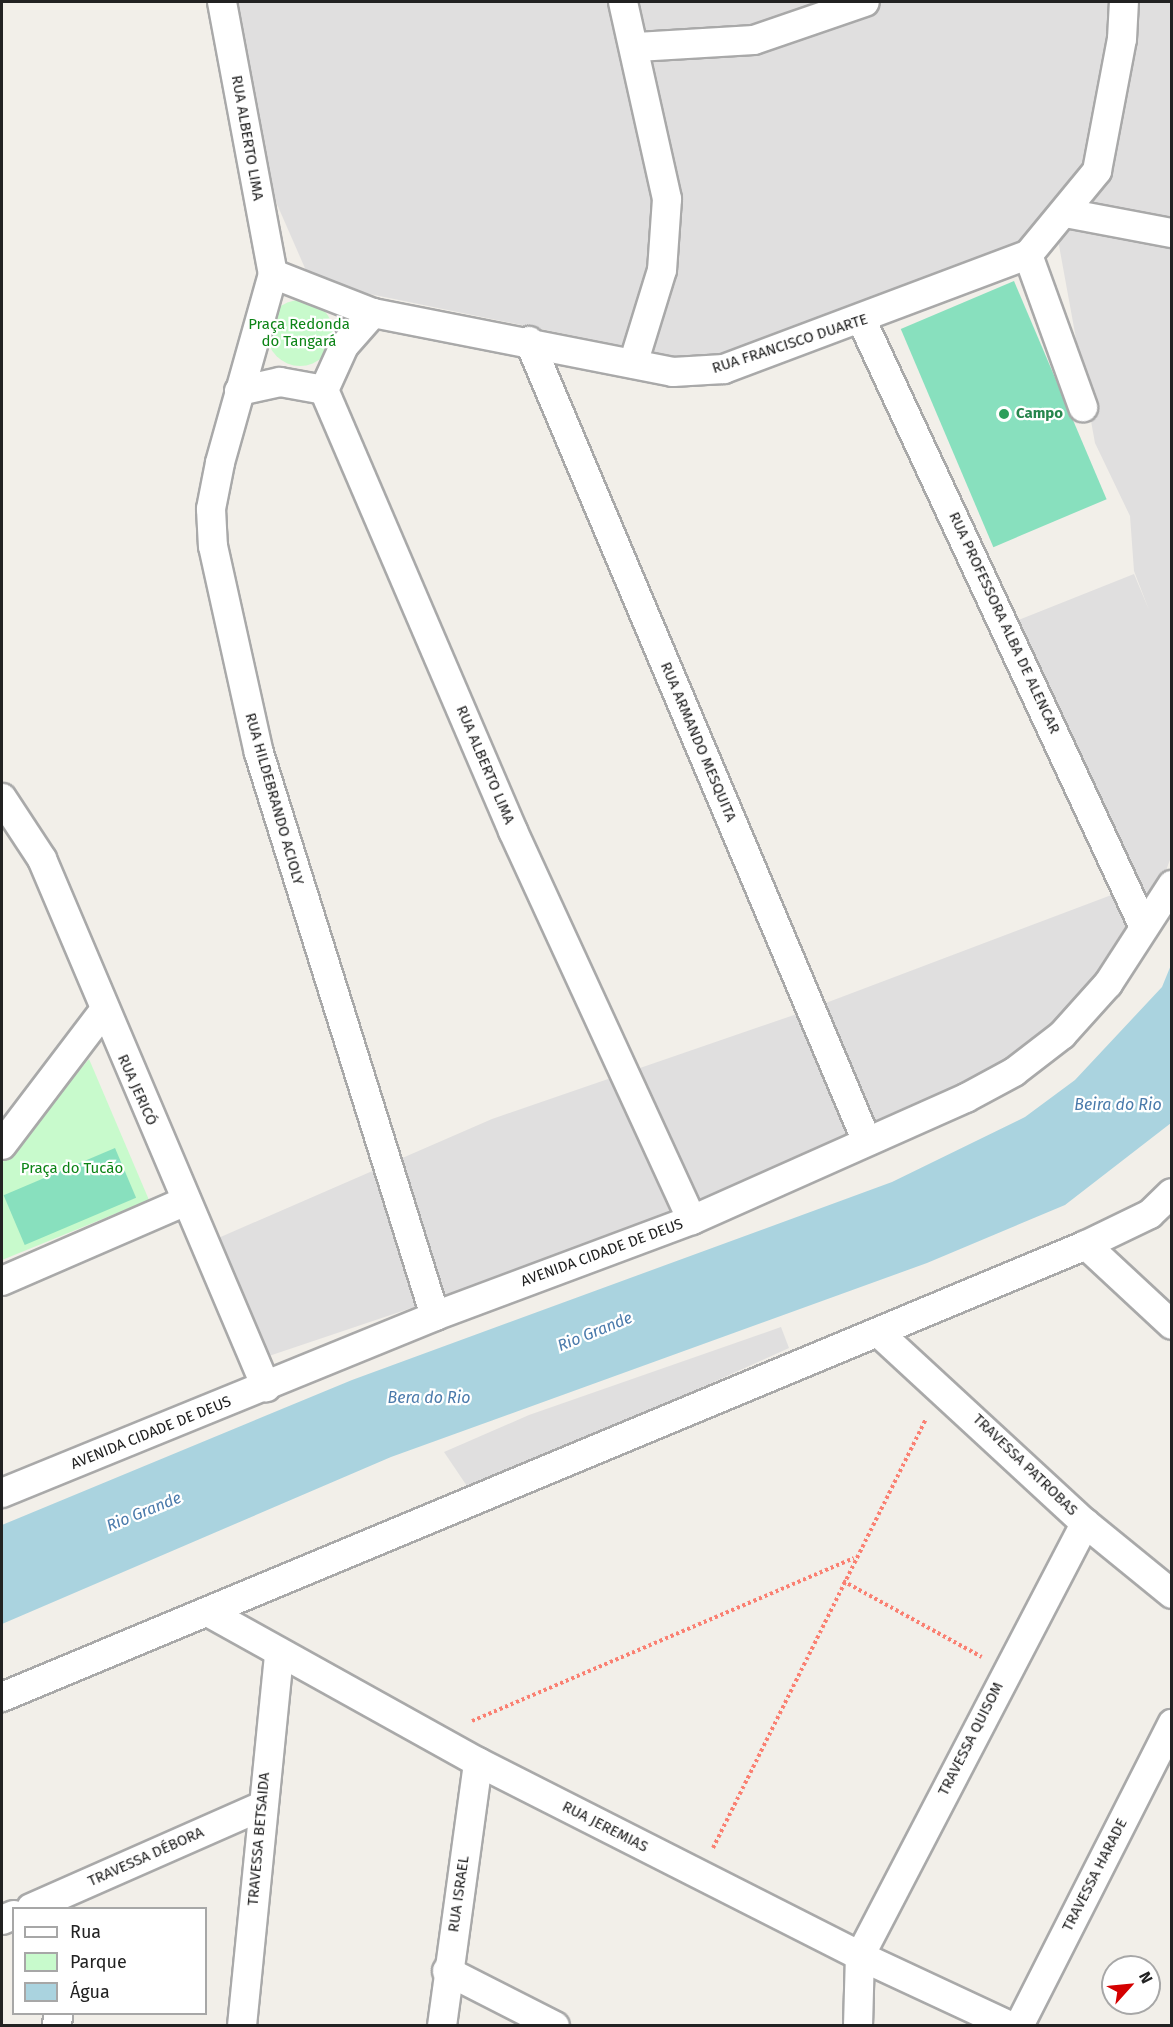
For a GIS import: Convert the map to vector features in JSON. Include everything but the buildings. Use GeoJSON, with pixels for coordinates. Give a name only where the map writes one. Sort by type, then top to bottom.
{"type":"FeatureCollection","features":[{"type":"Feature","properties":{"kind":"street","name":"RUA ALBERTO LIMA"},"geometry":{"type":"LineString","coordinates":[[222,2],[273,274]]}},
{"type":"Feature","properties":{"kind":"street"},"geometry":{"type":"LineString","coordinates":[[623,2],[637,47],[667,199],[662,270],[633,364]]}},
{"type":"Feature","properties":{"kind":"street"},"geometry":{"type":"LineString","coordinates":[[637,47],[754,40],[865,2]]}},
{"type":"Feature","properties":{"kind":"street","name":"RUA FRANCISCO DUARTE"},"geometry":{"type":"LineString","coordinates":[[273,274],[373,313],[673,372],[724,369],[862,321],[1028,255],[1066,213],[1097,171],[1124,2]]}},
{"type":"Feature","properties":{"kind":"street"},"geometry":{"type":"LineString","coordinates":[[1066,213],[1172,233]]}},
{"type":"Feature","properties":{"kind":"street"},"geometry":{"type":"LineString","coordinates":[[1028,255],[1083,407]]}},
{"type":"Feature","properties":{"kind":"street","name":"RUA HILDEBRANDO ACIOLY"},"geometry":{"type":"LineString","coordinates":[[273,274],[239,391],[211,509],[220,589],[259,753],[435,1316]]}},
{"type":"Feature","properties":{"kind":"street"},"geometry":{"type":"LineString","coordinates":[[239,391],[280,382],[324,390],[344,346],[373,313]]}},
{"type":"Feature","properties":{"kind":"street","name":"RUA PROFESSORA ALBA DE ALENCAR"},"geometry":{"type":"LineString","coordinates":[[862,321],[1144,927]]}},
{"type":"Feature","properties":{"kind":"street","name":"RUA ARMANDO MESQUITA"},"geometry":{"type":"LineString","coordinates":[[529,342],[867,1142]]}},
{"type":"Feature","properties":{"kind":"street","name":"RUA ALBERTO LIMA"},"geometry":{"type":"LineString","coordinates":[[324,390],[508,820],[692,1220]]}},
{"type":"Feature","properties":{"kind":"street","name":"RUA JERICÓ"},"geometry":{"type":"LineString","coordinates":[[2,800],[42,859],[103,1012],[266,1387]]}},
{"type":"Feature","properties":{"kind":"street","name":"AVENIDA CIDADE DE DEUS"},"geometry":{"type":"LineString","coordinates":[[2,1493],[435,1316],[692,1220],[867,1142],[1014,1072],[1062,1035],[1108,984],[1172,885]]}},
{"type":"Feature","properties":{"kind":"street"},"geometry":{"type":"LineString","coordinates":[[2,1145],[103,1012]]}},
{"type":"Feature","properties":{"kind":"street"},"geometry":{"type":"LineString","coordinates":[[2,1697],[880,1334],[1086,1245],[1150,1214],[1172,1193]]}},
{"type":"Feature","properties":{"kind":"street"},"geometry":{"type":"LineString","coordinates":[[2,1281],[186,1202]]}},
{"type":"Feature","properties":{"kind":"street"},"geometry":{"type":"LineString","coordinates":[[1086,1245],[1172,1325]]}},
{"type":"Feature","properties":{"kind":"street","name":"TRAVESSA PATROBAS"},"geometry":{"type":"LineString","coordinates":[[880,1334],[943,1387],[1085,1523],[1172,1594]]}},
{"type":"Feature","properties":{"kind":"street","name":"TRAVESSA QUISOM"},"geometry":{"type":"LineString","coordinates":[[860,1956],[1006,1670],[1085,1523]]}},
{"type":"Feature","properties":{"kind":"street","name":"RUA JEREMIAS"},"geometry":{"type":"LineString","coordinates":[[208,1612],[478,1762],[860,1956],[1010,2025]]}},
{"type":"Feature","properties":{"kind":"street","name":"TRAVESSA BETSAIDA"},"geometry":{"type":"LineString","coordinates":[[242,2025],[279,1653]]}},
{"type":"Feature","properties":{"kind":"street","name":"TRAVESSA HARADE"},"geometry":{"type":"LineString","coordinates":[[1019,2025],[1172,1724]]}},
{"type":"Feature","properties":{"kind":"street","name":"RUA ISRAEL"},"geometry":{"type":"LineString","coordinates":[[442,2025],[447,1971],[478,1762]]}},
{"type":"Feature","properties":{"kind":"street","name":"TRAVESSA DÉBORA"},"geometry":{"type":"LineString","coordinates":[[35,1907],[71,1899],[262,1806]]}},
{"type":"Feature","properties":{"kind":"street"},"geometry":{"type":"LineString","coordinates":[[858,2025],[860,1956]]}},
{"type":"Feature","properties":{"kind":"street"},"geometry":{"type":"LineString","coordinates":[[447,1971],[555,2025]]}},
{"type":"Feature","properties":{"kind":"path"},"geometry":{"type":"LineString","coordinates":[[699,1875],[854,1558],[943,1387]]}},
{"type":"Feature","properties":{"kind":"path"},"geometry":{"type":"LineString","coordinates":[[443,1743],[471,1722],[854,1558]]}},
{"type":"Feature","properties":{"kind":"path"},"geometry":{"type":"LineString","coordinates":[[843,1581],[1006,1670]]}},
{"type":"Feature","properties":{"kind":"shaded area"},"geometry":{"type":"Polygon","coordinates":[[[234,2],[1171,2],[1171,857],[1158,892],[1070,1008],[979,1078],[652,1227],[263,1358],[216,1239],[492,1119],[794,1015],[1130,888],[1016,621],[1134,574],[1149,610],[1134,571],[1130,516],[1095,443],[1056,229],[958,278],[713,358],[677,357],[311,282],[276,202],[234,2]]]}},
{"type":"Feature","properties":{"kind":"shaded area"},"geometry":{"type":"Polygon","coordinates":[[[781,1327],[789,1348],[471,1492],[444,1452],[529,1415],[781,1327]]]}},
{"type":"Feature","properties":{"kind":"green space","name":"Campo"},"geometry":{"type":"Polygon","coordinates":[[[1014,281],[1107,499],[993,547],[901,329],[1014,281]]]}},
{"type":"Feature","properties":{"kind":"green space","name":"Praça Redonda do Tangará"},"geometry":{"type":"Polygon","coordinates":[[[293,300],[307,300],[319,305],[328,314],[333,333],[331,346],[324,357],[307,366],[293,366],[281,361],[272,352],[267,340],[267,326],[272,314],[281,305],[293,300]]]}},
{"type":"Feature","properties":{"kind":"green space","name":"Praça do Tucão"},"geometry":{"type":"Polygon","coordinates":[[[89,1059],[149,1200],[2,1260],[2,1163],[89,1059]]]}},
{"type":"Feature","properties":{"kind":"green space"},"geometry":{"type":"Polygon","coordinates":[[[115,1148],[136,1198],[25,1245],[4,1195],[115,1148]]]}},
{"type":"Feature","properties":{"kind":"water"},"geometry":{"type":"Polygon","coordinates":[[[1171,965],[1171,1123],[1065,1205],[927,1263],[391,1457],[2,1624],[2,1525],[352,1380],[892,1182],[1025,1117],[1075,1080],[1162,987],[1171,965]]]}},
{"type":"Feature","properties":{"kind":"place","name":"Campo"},"geometry":{"type":"Point","coordinates":[1004,414]}},
{"type":"Feature","properties":{"kind":"water label","name":"Beira do Rio"},"geometry":{"type":"Point","coordinates":[1118,1105]}},
{"type":"Feature","properties":{"kind":"water label","name":"Rio Grande"},"geometry":{"type":"Point","coordinates":[595,1332]}},
{"type":"Feature","properties":{"kind":"water label","name":"Bera do Rio"},"geometry":{"type":"Point","coordinates":[429,1398]}},
{"type":"Feature","properties":{"kind":"water label","name":"Rio Grande"},"geometry":{"type":"Point","coordinates":[144,1512]}}]}
